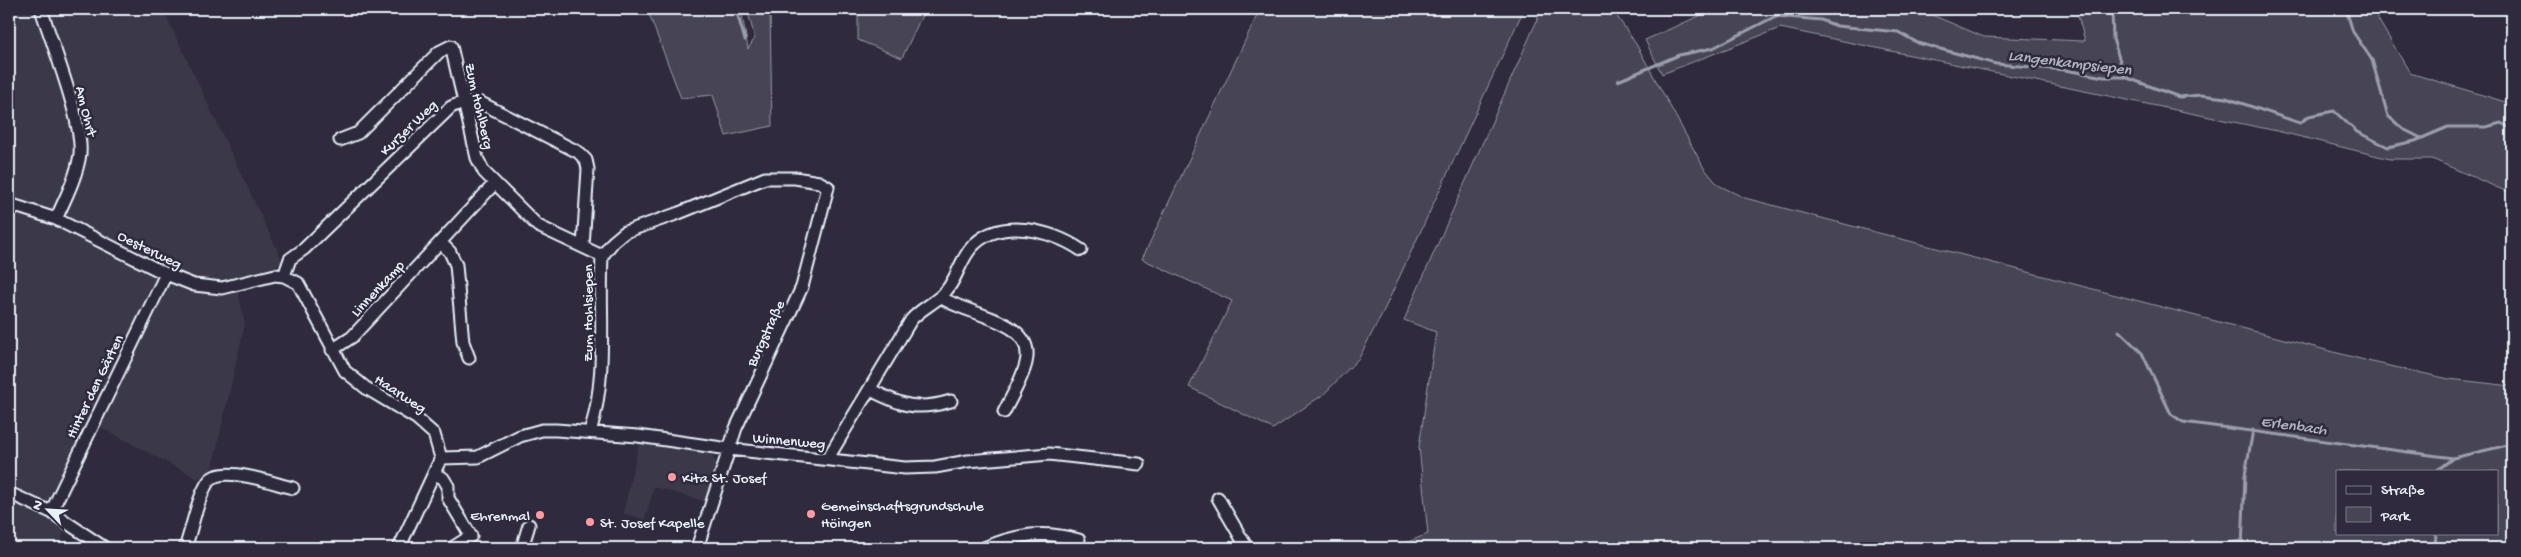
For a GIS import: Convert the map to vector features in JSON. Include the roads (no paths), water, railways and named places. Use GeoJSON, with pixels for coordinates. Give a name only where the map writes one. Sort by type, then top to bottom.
{"type":"FeatureCollection","features":[{"type":"Feature","properties":{"kind":"street","name":"Am Ohrt"},"geometry":{"type":"LineString","coordinates":[[41,9],[70,99],[80,143],[77,167],[56,219]]}},
{"type":"Feature","properties":{"kind":"street","name":"Zum Hohlberg"},"geometry":{"type":"LineString","coordinates":[[340,140],[358,133],[439,52],[451,46],[480,166],[538,226],[602,256]]}},
{"type":"Feature","properties":{"kind":"street"},"geometry":{"type":"LineString","coordinates":[[463,102],[481,103],[578,152],[586,160],[588,169],[583,247]]}},
{"type":"Feature","properties":{"kind":"street","name":"Kurzer Weg"},"geometry":{"type":"LineString","coordinates":[[284,276],[290,259],[304,249],[451,107],[463,102]]}},
{"type":"Feature","properties":{"kind":"street","name":"Zum Hohlsiepen"},"geometry":{"type":"LineString","coordinates":[[590,432],[598,408],[602,381],[602,256],[612,242],[624,232],[679,213],[765,178]]}},
{"type":"Feature","properties":{"kind":"street","name":"Burgstraße"},"geometry":{"type":"LineString","coordinates":[[698,548],[736,428],[802,287],[828,187],[819,182],[795,178],[765,178]]}},
{"type":"Feature","properties":{"kind":"street","name":"Linnenkamp"},"geometry":{"type":"LineString","coordinates":[[332,350],[352,337],[495,183]]}},
{"type":"Feature","properties":{"kind":"street","name":"Oesterweg"},"geometry":{"type":"LineString","coordinates":[[9,204],[56,219],[166,274],[194,285],[222,288],[275,275],[284,276]]}},
{"type":"Feature","properties":{"kind":"street"},"geometry":{"type":"LineString","coordinates":[[828,458],[871,390],[911,320],[917,313],[942,297],[952,285],[969,250],[978,241],[992,234],[1013,230],[1037,231],[1066,240],[1081,250]]}},
{"type":"Feature","properties":{"kind":"street"},"geometry":{"type":"LineString","coordinates":[[440,242],[450,252],[456,265],[463,342],[469,358]]}},
{"type":"Feature","properties":{"kind":"street","name":"Hinter den Gärten"},"geometry":{"type":"LineString","coordinates":[[50,512],[166,274]]}},
{"type":"Feature","properties":{"kind":"street","name":"Haarweg"},"geometry":{"type":"LineString","coordinates":[[284,276],[298,283],[303,290],[332,350],[345,371],[354,380],[416,418],[434,434],[441,458]]}},
{"type":"Feature","properties":{"kind":"street"},"geometry":{"type":"LineString","coordinates":[[942,297],[951,304],[1013,328],[1025,340],[1027,362],[1004,412]]}},
{"type":"Feature","properties":{"kind":"street"},"geometry":{"type":"LineString","coordinates":[[871,390],[896,403],[911,407],[934,406],[952,401]]}},
{"type":"Feature","properties":{"kind":"street","name":"Winnenweg"},"geometry":{"type":"LineString","coordinates":[[441,458],[478,457],[520,436],[536,431],[590,432],[638,436],[730,449],[919,468],[1049,454],[1139,464]]}},
{"type":"Feature","properties":{"kind":"street"},"geometry":{"type":"LineString","coordinates":[[399,548],[441,458]]}},
{"type":"Feature","properties":{"kind":"street"},"geometry":{"type":"LineString","coordinates":[[185,548],[208,481],[218,474],[230,473],[293,488]]}},
{"type":"Feature","properties":{"kind":"street"},"geometry":{"type":"LineString","coordinates":[[434,474],[443,478],[448,486],[448,498],[471,536],[452,548]]}},
{"type":"Feature","properties":{"kind":"street"},"geometry":{"type":"LineString","coordinates":[[9,493],[50,512],[104,548]]}},
{"type":"Feature","properties":{"kind":"street"},"geometry":{"type":"LineString","coordinates":[[1218,498],[1247,548]]}},
{"type":"Feature","properties":{"kind":"street"},"geometry":{"type":"LineString","coordinates":[[522,548],[529,525]]}},
{"type":"Feature","properties":{"kind":"street"},"geometry":{"type":"LineString","coordinates":[[984,548],[1032,534],[1057,534],[1079,540]]}},
{"type":"Feature","properties":{"kind":"waterway"},"geometry":{"type":"LineString","coordinates":[[736,9],[745,40]]}},
{"type":"Feature","properties":{"kind":"waterway"},"geometry":{"type":"LineString","coordinates":[[2112,9],[2113,39],[2125,77]]}},
{"type":"Feature","properties":{"kind":"waterway"},"geometry":{"type":"LineString","coordinates":[[2346,9],[2353,32],[2372,60],[2388,116],[2403,129],[2421,138]]}},
{"type":"Feature","properties":{"kind":"waterway","name":"Langenkampsiepen"},"geometry":{"type":"LineString","coordinates":[[1618,81],[1679,55],[1713,48],[1776,16],[1821,20],[1837,26],[1898,32],[1918,43],[1996,64],[2065,70],[2104,77],[2125,77],[2179,97],[2201,95],[2226,98],[2300,123],[2309,116],[2334,111],[2357,132],[2388,147],[2415,141],[2448,127],[2486,127],[2501,123],[2512,129]]}},
{"type":"Feature","properties":{"kind":"waterway","name":"Erlenbach"},"geometry":{"type":"LineString","coordinates":[[2119,331],[2142,353],[2171,414],[2183,422],[2453,458],[2512,444]]}},
{"type":"Feature","properties":{"kind":"waterway"},"geometry":{"type":"LineString","coordinates":[[2242,548],[2245,475],[2253,430]]}},
{"type":"Feature","properties":{"kind":"waterway"},"geometry":{"type":"LineString","coordinates":[[2437,470],[2453,458]]}},
{"type":"Feature","properties":{"kind":"waterway"},"geometry":{"type":"LineString","coordinates":[[2435,548],[2436,534]]}},
{"type":"Feature","properties":{"kind":"waterway"},"geometry":{"type":"LineString","coordinates":[[2187,548],[2243,541]]}},
{"type":"Feature","properties":{"kind":"place","name":"Kita St. Josef"},"geometry":{"type":"Point","coordinates":[672,477]}},
{"type":"Feature","properties":{"kind":"place","name":"Gemeinschaftsgrundschule Höingen"},"geometry":{"type":"Point","coordinates":[811,514]}},
{"type":"Feature","properties":{"kind":"place","name":"Ehrenmal"},"geometry":{"type":"Point","coordinates":[540,515]}},
{"type":"Feature","properties":{"kind":"place","name":"St. Josef Kapelle"},"geometry":{"type":"Point","coordinates":[590,522]}}]}
